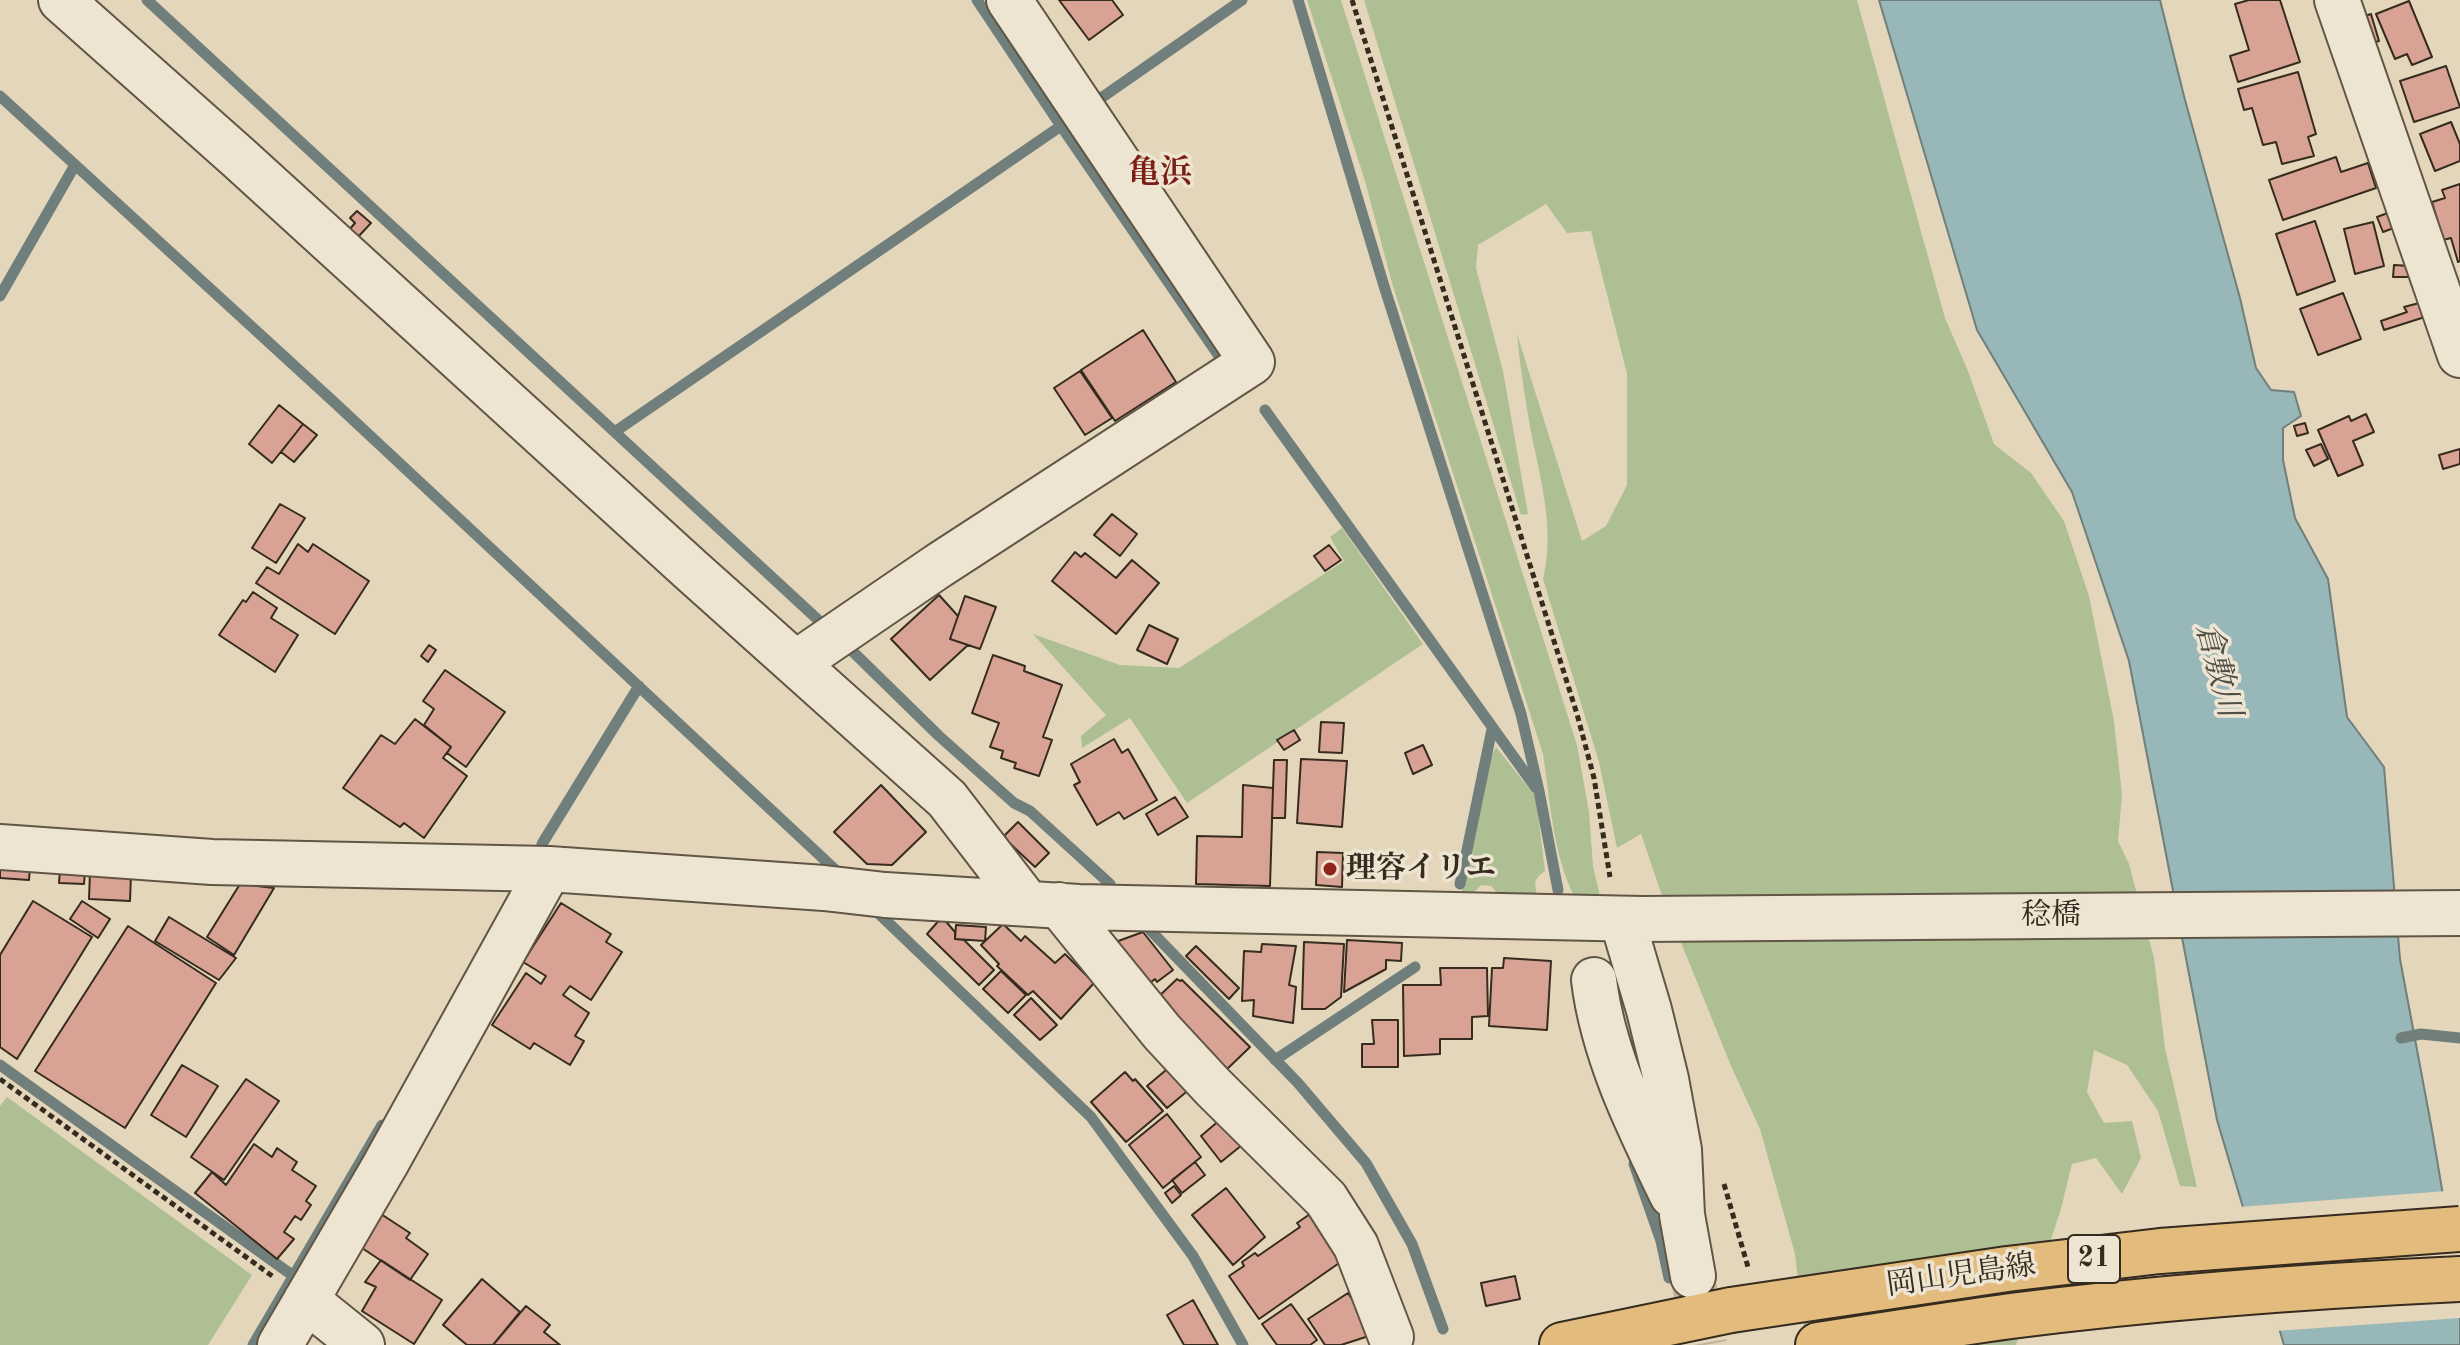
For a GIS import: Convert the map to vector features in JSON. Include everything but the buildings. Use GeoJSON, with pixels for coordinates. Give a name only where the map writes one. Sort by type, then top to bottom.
{"type":"FeatureCollection","features":[{"type":"Feature","properties":{"kind":"main road","name":"岡山児島線"},"geometry":{"type":"LineString","coordinates":[[1562,1345],[1731,1310],[2007,1269],[2144,1253],[2460,1229]]}},
{"type":"Feature","properties":{"kind":"main road","name":"岡山児島線"},"geometry":{"type":"LineString","coordinates":[[1818,1345],[2011,1316],[2135,1303],[2337,1285],[2460,1279]]}},
{"type":"Feature","properties":{"kind":"street"},"geometry":{"type":"LineString","coordinates":[[61,0],[691,570],[822,645],[947,799],[1213,1087],[1326,1199],[1356,1246],[1391,1337]]}},
{"type":"Feature","properties":{"kind":"street"},"geometry":{"type":"LineString","coordinates":[[822,645],[1252,362],[1009,0]]}},
{"type":"Feature","properties":{"kind":"street"},"geometry":{"type":"LineString","coordinates":[[2337,0],[2460,355]]}},
{"type":"Feature","properties":{"kind":"street","name":"稔橋"},"geometry":{"type":"LineString","coordinates":[[0,847],[212,862],[549,869],[1079,907],[1632,919],[2460,913]]}},
{"type":"Feature","properties":{"kind":"street"},"geometry":{"type":"LineString","coordinates":[[280,1345],[302,1289],[385,1165],[549,869]]}},
{"type":"Feature","properties":{"kind":"street"},"geometry":{"type":"LineString","coordinates":[[1632,919],[1679,1150],[1682,1215],[1693,1276]]}},
{"type":"Feature","properties":{"kind":"street"},"geometry":{"type":"LineString","coordinates":[[1594,980],[1597,1003],[1615,1063],[1639,1126],[1682,1215]]}},
{"type":"Feature","properties":{"kind":"street"},"geometry":{"type":"LineString","coordinates":[[302,1289],[362,1345]]}},
{"type":"Feature","properties":{"kind":"path"},"geometry":{"type":"LineString","coordinates":[[1352,0],[1577,714],[1594,778],[1609,871],[1632,919]]}},
{"type":"Feature","properties":{"kind":"path"},"geometry":{"type":"LineString","coordinates":[[0,1079],[302,1289]]}},
{"type":"Feature","properties":{"kind":"green space"},"geometry":{"type":"Polygon","coordinates":[[[1307,0],[1341,0],[1577,745],[1589,812],[1593,866],[1600,896],[1574,896],[1561,863],[1543,754],[1392,283],[1365,181],[1307,0]]]}},
{"type":"Feature","properties":{"kind":"green space"},"geometry":{"type":"Polygon","coordinates":[[[1364,0],[1857,0],[1945,318],[1994,444],[2031,473],[2064,521],[2089,596],[2114,721],[2122,795],[2118,841],[2129,864],[2154,958],[2165,1048],[2197,1187],[2180,1186],[2158,1111],[2127,1065],[2094,1050],[2087,1092],[2104,1123],[2132,1121],[2141,1158],[2122,1194],[2096,1158],[2072,1164],[2061,1209],[2016,1345],[1806,1345],[1795,1254],[1760,1129],[1661,893],[1641,834],[1617,848],[1599,762],[1543,579],[1547,524],[1517,334],[1582,541],[1606,526],[1627,485],[1627,374],[1591,231],[1567,233],[1546,204],[1478,245],[1476,268],[1503,371],[1528,514],[1521,515],[1364,0]]]}},
{"type":"Feature","properties":{"kind":"green space"},"geometry":{"type":"Polygon","coordinates":[[[1342,528],[1423,644],[1187,803],[1130,718],[1082,748],[1081,736],[1106,715],[1033,634],[1120,665],[1179,668],[1344,561],[1330,537],[1342,528]]]}},
{"type":"Feature","properties":{"kind":"green space"},"geometry":{"type":"Polygon","coordinates":[[[1496,747],[1536,797],[1545,871],[1536,881],[1537,894],[1498,894],[1491,886],[1481,885],[1471,895],[1461,895],[1487,766],[1496,747]]]}},
{"type":"Feature","properties":{"kind":"green space"},"geometry":{"type":"Polygon","coordinates":[[[7,1097],[252,1275],[208,1345],[0,1345],[0,1106],[7,1097]]]}},
{"type":"Feature","properties":{"kind":"water","name":"倉敷川"},"geometry":{"type":"Polygon","coordinates":[[[1879,0],[2160,0],[2256,368],[2271,390],[2294,392],[2301,416],[2283,428],[2283,460],[2295,518],[2328,579],[2347,717],[2384,767],[2400,959],[2460,1296],[2460,1345],[2284,1345],[2217,1120],[2129,661],[2072,492],[1977,330],[1879,0]]]}},
{"type":"Feature","properties":{"kind":"pier"},"geometry":{"type":"Polygon","coordinates":[[[2446,1191],[2460,1272],[2460,1318],[2276,1331],[2239,1207],[2446,1191]]]}},
{"type":"Feature","properties":{"kind":"waterway"},"geometry":{"type":"LineString","coordinates":[[147,0],[828,629]]}},
{"type":"Feature","properties":{"kind":"waterway"},"geometry":{"type":"LineString","coordinates":[[977,0],[1221,359]]}},
{"type":"Feature","properties":{"kind":"waterway"},"geometry":{"type":"LineString","coordinates":[[1091,105],[1242,0]]}},
{"type":"Feature","properties":{"kind":"waterway"},"geometry":{"type":"LineString","coordinates":[[1298,0],[1384,286],[1521,714],[1558,890]]}},
{"type":"Feature","properties":{"kind":"waterway"},"geometry":{"type":"LineString","coordinates":[[0,96],[335,403],[842,876]]}},
{"type":"Feature","properties":{"kind":"waterway"},"geometry":{"type":"LineString","coordinates":[[616,431],[1077,115]]}},
{"type":"Feature","properties":{"kind":"waterway"},"geometry":{"type":"LineString","coordinates":[[0,296],[75,165]]}},
{"type":"Feature","properties":{"kind":"waterway"},"geometry":{"type":"LineString","coordinates":[[1265,410],[1536,788]]}},
{"type":"Feature","properties":{"kind":"waterway"},"geometry":{"type":"LineString","coordinates":[[844,643],[939,736],[1014,803],[1030,811],[1110,884]]}},
{"type":"Feature","properties":{"kind":"waterway"},"geometry":{"type":"LineString","coordinates":[[542,844],[639,686]]}},
{"type":"Feature","properties":{"kind":"waterway"},"geometry":{"type":"LineString","coordinates":[[1460,884],[1492,729]]}},
{"type":"Feature","properties":{"kind":"waterway"},"geometry":{"type":"LineString","coordinates":[[874,909],[1091,1117],[1193,1256],[1243,1345]]}},
{"type":"Feature","properties":{"kind":"waterway"},"geometry":{"type":"LineString","coordinates":[[1151,931],[1298,1083],[1366,1163],[1412,1244],[1443,1329]]}},
{"type":"Feature","properties":{"kind":"waterway"},"geometry":{"type":"LineString","coordinates":[[1275,1060],[1415,967]]}},
{"type":"Feature","properties":{"kind":"waterway"},"geometry":{"type":"LineString","coordinates":[[2401,1038],[2421,1034],[2460,1038]]}},
{"type":"Feature","properties":{"kind":"waterway"},"geometry":{"type":"LineString","coordinates":[[0,1065],[299,1280]]}},
{"type":"Feature","properties":{"kind":"waterway"},"geometry":{"type":"LineString","coordinates":[[253,1345],[382,1125]]}},
{"type":"Feature","properties":{"kind":"waterway"},"geometry":{"type":"LineString","coordinates":[[1634,1164],[1661,1241],[1669,1278]]}},
{"type":"Feature","properties":{"kind":"tunnel"},"geometry":{"type":"LineString","coordinates":[[1693,1278],[1705,1345]]}},
{"type":"Feature","properties":{"kind":"place","name":"理容イリエ"},"geometry":{"type":"Point","coordinates":[1330,869]}},
{"type":"Feature","properties":{"kind":"district","name":"亀浜"},"geometry":{"type":"Point","coordinates":[1160,174]}}]}
